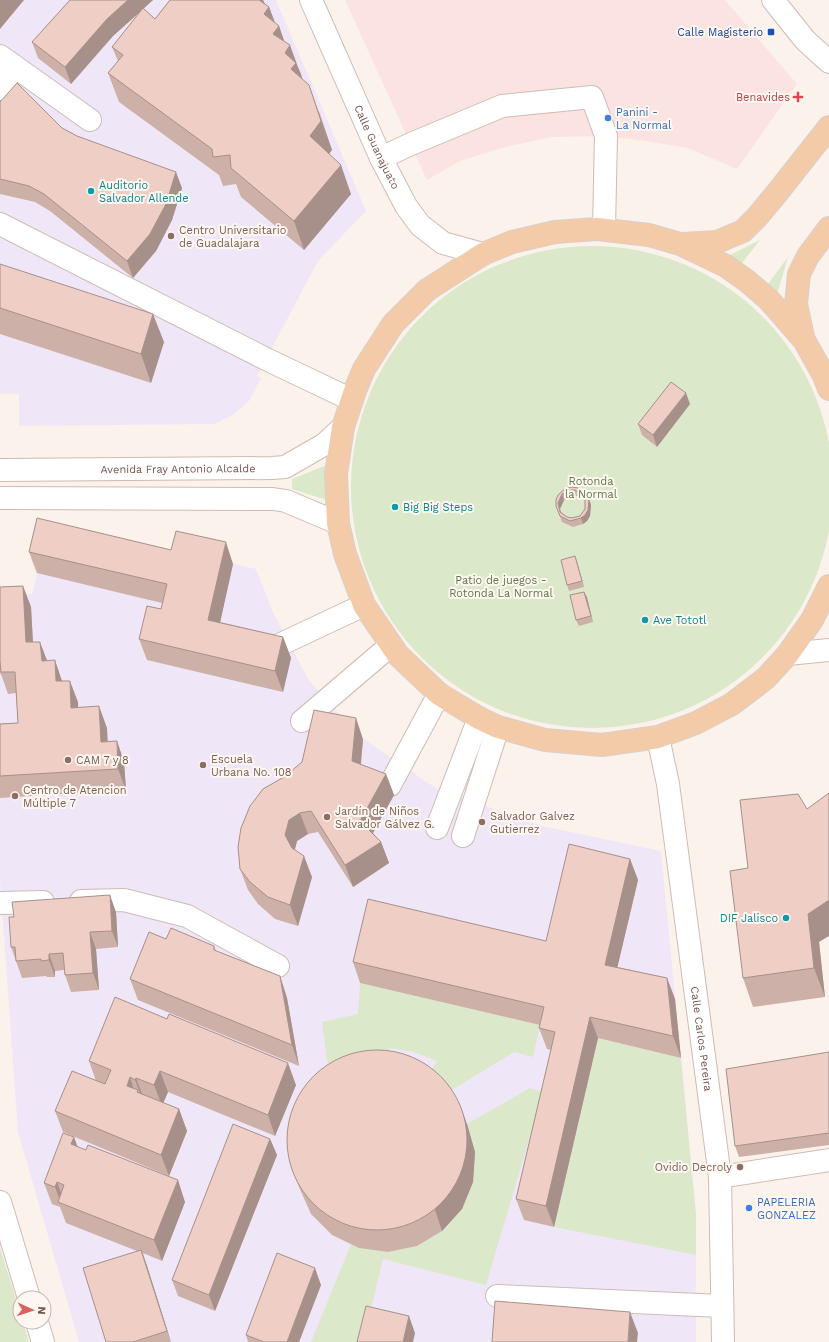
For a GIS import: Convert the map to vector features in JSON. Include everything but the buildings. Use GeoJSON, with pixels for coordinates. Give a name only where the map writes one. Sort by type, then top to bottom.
{"type":"FeatureCollection","features":[{"type":"Feature","properties":{"kind":"main road"},"geometry":{"type":"LineString","coordinates":[[680,244],[717,242],[743,231],[777,194],[829,127]]}},
{"type":"Feature","properties":{"kind":"main road"},"geometry":{"type":"LineString","coordinates":[[804,340],[796,304],[799,274],[808,256],[829,228]]}},
{"type":"Feature","properties":{"kind":"main road"},"geometry":{"type":"LineString","coordinates":[[829,389],[824,376],[822,358],[769,300],[747,281],[726,266],[680,244],[649,235],[604,229],[555,232],[512,242],[483,254],[427,290],[393,324],[364,369],[352,400],[343,427],[336,474],[338,523],[345,554],[364,604],[398,655],[439,694],[479,718],[498,727],[545,740],[602,745],[658,737],[696,723],[732,704],[766,678],[820,619],[829,586]]}},
{"type":"Feature","properties":{"kind":"street","name":"Calle Guanajuato"},"geometry":{"type":"LineString","coordinates":[[311,0],[381,158],[406,206],[420,225],[443,243],[483,254]]}},
{"type":"Feature","properties":{"kind":"street"},"geometry":{"type":"LineString","coordinates":[[773,0],[805,40],[829,62]]}},
{"type":"Feature","properties":{"kind":"street"},"geometry":{"type":"LineString","coordinates":[[0,90],[7,61],[90,120]]}},
{"type":"Feature","properties":{"kind":"street"},"geometry":{"type":"LineString","coordinates":[[381,158],[502,106],[592,97],[606,136],[604,229]]}},
{"type":"Feature","properties":{"kind":"street"},"geometry":{"type":"LineString","coordinates":[[0,224],[266,359],[352,400]]}},
{"type":"Feature","properties":{"kind":"street","name":"Avenida Fray Antonio Alcalde"},"geometry":{"type":"LineString","coordinates":[[0,470],[285,467],[325,444],[343,427]]}},
{"type":"Feature","properties":{"kind":"street"},"geometry":{"type":"LineString","coordinates":[[0,498],[272,499],[286,501],[338,523]]}},
{"type":"Feature","properties":{"kind":"street"},"geometry":{"type":"LineString","coordinates":[[280,644],[364,604]]}},
{"type":"Feature","properties":{"kind":"street"},"geometry":{"type":"LineString","coordinates":[[302,721],[391,645]]}},
{"type":"Feature","properties":{"kind":"street"},"geometry":{"type":"LineString","coordinates":[[788,654],[829,650]]}},
{"type":"Feature","properties":{"kind":"street"},"geometry":{"type":"LineString","coordinates":[[390,785],[439,694]]}},
{"type":"Feature","properties":{"kind":"street"},"geometry":{"type":"LineString","coordinates":[[437,828],[479,718]]}},
{"type":"Feature","properties":{"kind":"street"},"geometry":{"type":"LineString","coordinates":[[463,836],[498,727]]}},
{"type":"Feature","properties":{"kind":"street","name":"Calle Carlos Pereira"},"geometry":{"type":"LineString","coordinates":[[658,737],[668,784],[720,1177],[723,1342]]}},
{"type":"Feature","properties":{"kind":"street"},"geometry":{"type":"LineString","coordinates":[[0,903],[124,900],[187,916],[278,966]]}},
{"type":"Feature","properties":{"kind":"street"},"geometry":{"type":"LineString","coordinates":[[720,1177],[829,1160]]}},
{"type":"Feature","properties":{"kind":"street"},"geometry":{"type":"LineString","coordinates":[[0,1202],[27,1290]]}},
{"type":"Feature","properties":{"kind":"street"},"geometry":{"type":"LineString","coordinates":[[497,1296],[722,1306]]}},
{"type":"Feature","properties":{"kind":"street"},"geometry":{"type":"LineString","coordinates":[[39,1330],[43,1342]]}},
{"type":"Feature","properties":{"kind":"shaded area","name":"Centro Universitario de Guadalajara"},"geometry":{"type":"Polygon","coordinates":[[[0,0],[276,0],[366,211],[318,261],[257,376],[261,378],[249,401],[233,415],[215,424],[19,426],[19,394],[0,394],[0,0]]]}},
{"type":"Feature","properties":{"kind":"shaded area"},"geometry":{"type":"Polygon","coordinates":[[[345,0],[725,0],[797,84],[737,169],[688,148],[606,136],[552,137],[505,147],[460,161],[427,180],[345,0]]]}},
{"type":"Feature","properties":{"kind":"shaded area"},"geometry":{"type":"Polygon","coordinates":[[[45,540],[183,552],[256,569],[273,612],[308,679],[354,732],[437,789],[542,826],[661,851],[696,1215],[696,1342],[79,1342],[18,1132],[0,881],[0,595],[32,594],[45,540]]]}},
{"type":"Feature","properties":{"kind":"green space"},"geometry":{"type":"Polygon","coordinates":[[[760,240],[738,268],[728,256],[760,240]]]}},
{"type":"Feature","properties":{"kind":"green space","name":"Rotonda la Normal"},"geometry":{"type":"Polygon","coordinates":[[[592,246],[616,247],[639,251],[662,256],[684,264],[706,274],[726,287],[745,301],[762,317],[778,334],[792,353],[805,373],[815,395],[823,417],[828,440],[832,463],[832,511],[828,534],[823,557],[815,579],[805,601],[792,621],[778,640],[762,657],[745,673],[726,687],[706,700],[684,710],[662,718],[639,723],[616,727],[592,728],[568,727],[545,723],[522,718],[500,710],[478,700],[458,687],[439,673],[422,657],[406,640],[392,621],[379,601],[369,579],[361,557],[356,534],[352,511],[351,487],[352,463],[356,440],[361,417],[369,395],[379,373],[392,353],[406,334],[422,317],[439,301],[458,287],[478,274],[500,264],[522,256],[545,251],[568,247],[592,246]]]}},
{"type":"Feature","properties":{"kind":"green space"},"geometry":{"type":"Polygon","coordinates":[[[788,257],[776,298],[765,288],[788,257]]]}},
{"type":"Feature","properties":{"kind":"green space"},"geometry":{"type":"Polygon","coordinates":[[[327,465],[327,500],[292,489],[292,479],[327,465]]]}},
{"type":"Feature","properties":{"kind":"green space"},"geometry":{"type":"Polygon","coordinates":[[[360,983],[540,1025],[533,1057],[514,1052],[445,1094],[426,1080],[437,1061],[414,1052],[390,1048],[387,1071],[339,1083],[327,1060],[322,1022],[358,1014],[360,983]]]}},
{"type":"Feature","properties":{"kind":"green space"},"geometry":{"type":"Polygon","coordinates":[[[598,1038],[681,1058],[696,1215],[696,1255],[554,1227],[598,1038]]]}},
{"type":"Feature","properties":{"kind":"green space"},"geometry":{"type":"Polygon","coordinates":[[[530,1088],[543,1092],[486,1285],[383,1259],[363,1342],[311,1342],[351,1244],[359,1248],[388,1252],[417,1246],[442,1231],[475,1152],[467,1124],[530,1088]]]}},
{"type":"Feature","properties":{"kind":"green space"},"geometry":{"type":"Polygon","coordinates":[[[0,1248],[13,1290],[12,1330],[25,1330],[29,1342],[0,1342],[0,1248]]]}},
{"type":"Feature","properties":{"kind":"place","name":"Calle Magisterio"},"geometry":{"type":"Point","coordinates":[771,32]}},
{"type":"Feature","properties":{"kind":"place","name":"Benavides"},"geometry":{"type":"Point","coordinates":[798,97]}},
{"type":"Feature","properties":{"kind":"place","name":"Panini - La Normal"},"geometry":{"type":"Point","coordinates":[608,118]}},
{"type":"Feature","properties":{"kind":"place","name":"Auditorio Salvador Allende"},"geometry":{"type":"Point","coordinates":[91,191]}},
{"type":"Feature","properties":{"kind":"place","name":"Centro Universitario de Guadalajara"},"geometry":{"type":"Point","coordinates":[171,236]}},
{"type":"Feature","properties":{"kind":"place","name":"Big Big Steps"},"geometry":{"type":"Point","coordinates":[395,507]}},
{"type":"Feature","properties":{"kind":"place","name":"Ave Tototl"},"geometry":{"type":"Point","coordinates":[645,620]}},
{"type":"Feature","properties":{"kind":"place","name":"CAM 7 y 8"},"geometry":{"type":"Point","coordinates":[68,760]}},
{"type":"Feature","properties":{"kind":"place","name":"Escuela Urbana No. 108"},"geometry":{"type":"Point","coordinates":[203,765]}},
{"type":"Feature","properties":{"kind":"place","name":"Centro de Atencion Múltiple 7"},"geometry":{"type":"Point","coordinates":[15,796]}},
{"type":"Feature","properties":{"kind":"place","name":"Jardín de Niños Salvador Gálvez G."},"geometry":{"type":"Point","coordinates":[327,817]}},
{"type":"Feature","properties":{"kind":"place","name":"Salvador Galvez Gutierrez"},"geometry":{"type":"Point","coordinates":[482,822]}},
{"type":"Feature","properties":{"kind":"place","name":"DIF Jalisco"},"geometry":{"type":"Point","coordinates":[786,918]}},
{"type":"Feature","properties":{"kind":"place","name":"Ovidio Decroly"},"geometry":{"type":"Point","coordinates":[740,1167]}},
{"type":"Feature","properties":{"kind":"place","name":"PAPELERIA GONZALEZ"},"geometry":{"type":"Point","coordinates":[749,1208]}},
{"type":"Feature","properties":{"kind":"park label","name":"Patio de juegos - Rotonda La Normal"},"geometry":{"type":"Point","coordinates":[501,586]}}]}
